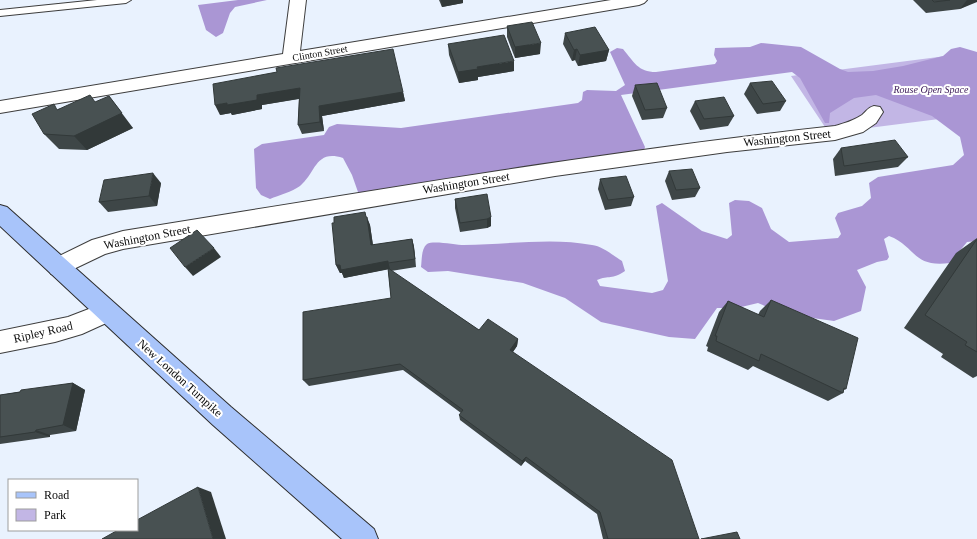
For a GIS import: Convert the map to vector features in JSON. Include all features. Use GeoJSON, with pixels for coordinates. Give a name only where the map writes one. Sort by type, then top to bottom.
{"type":"FeatureCollection","features":[{"type":"Feature","properties":{"kind":"main road","name":"New London Turnpike"},"geometry":{"type":"LineString","coordinates":[[0,213],[222,416],[364,539]]}},
{"type":"Feature","properties":{"kind":"street"},"geometry":{"type":"LineString","coordinates":[[291,58],[298,0]]}},
{"type":"Feature","properties":{"kind":"street","name":"Clinton Street"},"geometry":{"type":"LineString","coordinates":[[0,107],[639,0]]}},
{"type":"Feature","properties":{"kind":"street","name":"Washington Street"},"geometry":{"type":"LineString","coordinates":[[59,267],[100,246],[123,240],[540,171],[727,145],[835,133],[856,127],[870,118],[874,112]]}},
{"type":"Feature","properties":{"kind":"street","name":"Ripley Road"},"geometry":{"type":"LineString","coordinates":[[0,342],[55,332],[107,312]]}},
{"type":"Feature","properties":{"kind":"lane"},"geometry":{"type":"LineString","coordinates":[[0,13],[126,0]]}},
{"type":"Feature","properties":{"kind":"green space"},"geometry":{"type":"Polygon","coordinates":[[[238,0],[267,0],[235,7],[230,13],[223,33],[216,37],[206,30],[198,5],[238,0]]]}},
{"type":"Feature","properties":{"kind":"green space"},"geometry":{"type":"Polygon","coordinates":[[[761,43],[801,47],[848,72],[873,71],[903,66],[943,56],[951,49],[960,47],[977,52],[977,241],[967,242],[950,263],[938,264],[921,259],[905,245],[889,236],[884,239],[889,257],[887,260],[877,262],[857,270],[866,287],[861,311],[834,321],[784,314],[758,303],[737,308],[717,308],[695,339],[669,337],[601,322],[565,298],[523,283],[448,271],[428,272],[421,267],[422,255],[425,246],[430,243],[480,245],[544,241],[576,243],[600,247],[622,261],[625,271],[617,276],[597,280],[600,286],[652,293],[663,290],[668,281],[656,206],[662,203],[702,231],[727,239],[732,235],[729,203],[735,200],[749,201],[762,208],[771,229],[789,242],[838,238],[841,234],[835,218],[838,213],[862,206],[871,198],[869,183],[878,177],[953,165],[964,155],[960,137],[932,116],[876,95],[854,98],[830,113],[829,123],[825,123],[800,78],[792,72],[621,95],[645,147],[644,150],[361,194],[358,192],[352,175],[343,158],[334,156],[321,159],[305,181],[293,190],[270,199],[261,195],[256,188],[254,149],[262,144],[324,135],[329,127],[337,124],[401,128],[578,103],[582,100],[583,92],[587,90],[616,91],[625,85],[610,52],[617,48],[623,49],[641,68],[650,72],[656,72],[715,64],[717,61],[714,55],[715,48],[750,47],[761,43]]]}},
{"type":"Feature","properties":{"kind":"green space","name":"Rouse Open Space"},"geometry":{"type":"Polygon","coordinates":[[[977,52],[977,154],[947,118],[829,133],[791,76],[977,52]]]}},
{"type":"Feature","properties":{"kind":"building"},"geometry":{"type":"Polygon","coordinates":[[[932,0],[950,0],[934,2],[932,0]]]}},
{"type":"Feature","properties":{"kind":"building"},"geometry":{"type":"Polygon","coordinates":[[[532,22],[541,43],[515,47],[507,26],[532,22]]]}},
{"type":"Feature","properties":{"kind":"building"},"geometry":{"type":"Polygon","coordinates":[[[595,27],[609,50],[580,55],[577,49],[574,50],[565,33],[595,27]]]}},
{"type":"Feature","properties":{"kind":"building"},"geometry":{"type":"Polygon","coordinates":[[[504,35],[514,61],[477,67],[478,69],[458,72],[448,44],[504,35]]]}},
{"type":"Feature","properties":{"kind":"building"},"geometry":{"type":"Polygon","coordinates":[[[393,49],[403,92],[319,106],[320,122],[298,125],[300,88],[257,95],[257,100],[227,105],[227,103],[215,105],[213,84],[277,72],[276,68],[393,49]]]}},
{"type":"Feature","properties":{"kind":"building"},"geometry":{"type":"Polygon","coordinates":[[[772,81],[786,101],[763,104],[750,83],[772,81]]]}},
{"type":"Feature","properties":{"kind":"building"},"geometry":{"type":"Polygon","coordinates":[[[657,83],[667,108],[645,110],[635,85],[657,83]]]}},
{"type":"Feature","properties":{"kind":"building"},"geometry":{"type":"Polygon","coordinates":[[[90,95],[95,102],[109,96],[122,113],[74,136],[44,134],[32,114],[54,104],[57,110],[90,95]]]}},
{"type":"Feature","properties":{"kind":"building"},"geometry":{"type":"Polygon","coordinates":[[[724,97],[734,116],[704,119],[695,101],[724,97]]]}},
{"type":"Feature","properties":{"kind":"building"},"geometry":{"type":"Polygon","coordinates":[[[895,140],[908,157],[844,166],[841,148],[895,140]]]}},
{"type":"Feature","properties":{"kind":"building"},"geometry":{"type":"Polygon","coordinates":[[[692,169],[700,188],[676,190],[669,171],[692,169]]]}},
{"type":"Feature","properties":{"kind":"building"},"geometry":{"type":"Polygon","coordinates":[[[153,173],[149,196],[99,202],[104,180],[153,173]]]}},
{"type":"Feature","properties":{"kind":"building"},"geometry":{"type":"Polygon","coordinates":[[[626,176],[634,197],[608,200],[600,179],[626,176]]]}},
{"type":"Feature","properties":{"kind":"building"},"geometry":{"type":"Polygon","coordinates":[[[487,194],[491,217],[487,219],[460,223],[455,199],[487,194]]]}},
{"type":"Feature","properties":{"kind":"building"},"geometry":{"type":"Polygon","coordinates":[[[365,212],[371,245],[412,239],[415,259],[388,263],[388,261],[341,270],[340,265],[336,265],[332,223],[334,223],[334,217],[365,212]]]}},
{"type":"Feature","properties":{"kind":"building"},"geometry":{"type":"Polygon","coordinates":[[[197,230],[214,248],[185,267],[170,248],[197,230]]]}},
{"type":"Feature","properties":{"kind":"building"},"geometry":{"type":"Polygon","coordinates":[[[977,239],[977,352],[965,345],[967,342],[925,315],[977,239]]]}},
{"type":"Feature","properties":{"kind":"building"},"geometry":{"type":"Polygon","coordinates":[[[388,268],[479,330],[488,319],[518,339],[510,350],[672,460],[699,539],[608,539],[600,512],[526,457],[522,461],[459,415],[463,410],[400,364],[303,380],[303,312],[391,298],[388,268]]]}},
{"type":"Feature","properties":{"kind":"building"},"geometry":{"type":"Polygon","coordinates":[[[771,300],[858,338],[846,389],[844,388],[843,393],[761,354],[759,361],[716,341],[717,336],[715,336],[728,301],[764,317],[771,300]]]}},
{"type":"Feature","properties":{"kind":"building"},"geometry":{"type":"Polygon","coordinates":[[[73,383],[63,425],[36,430],[35,432],[0,437],[0,395],[20,392],[21,390],[73,383]]]}},
{"type":"Feature","properties":{"kind":"building"},"geometry":{"type":"Polygon","coordinates":[[[198,487],[213,539],[102,539],[116,531],[138,531],[138,519],[198,487]]]}},
{"type":"Feature","properties":{"kind":"building"},"geometry":{"type":"Polygon","coordinates":[[[737,532],[740,539],[701,539],[737,532]]]}}]}
